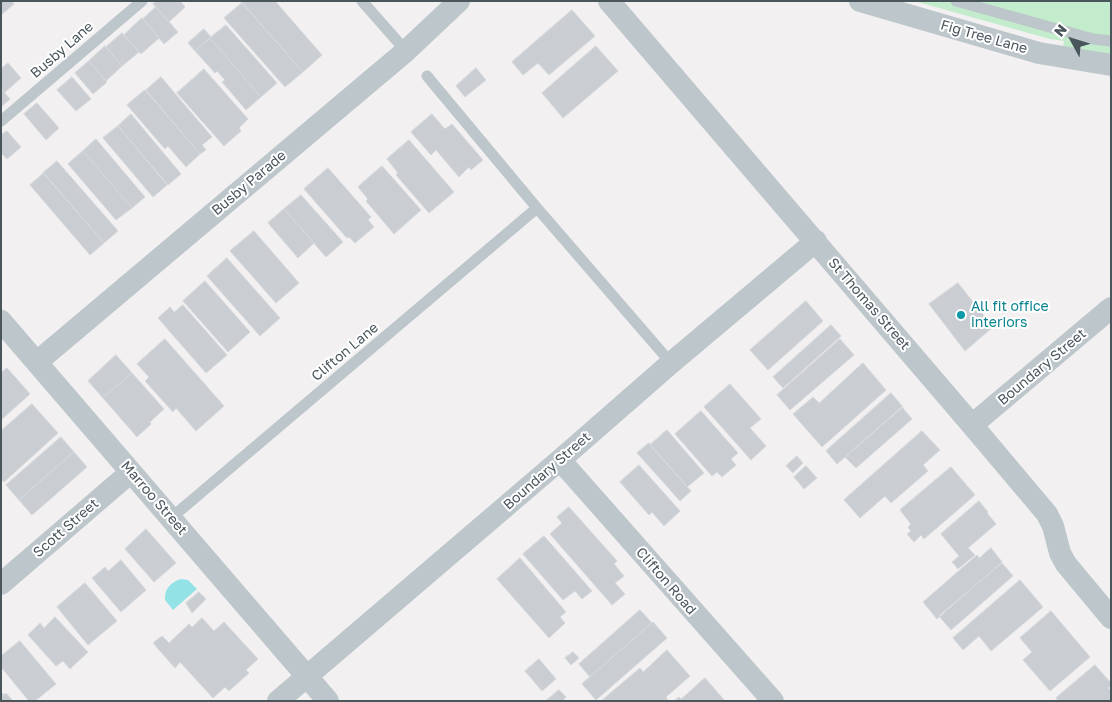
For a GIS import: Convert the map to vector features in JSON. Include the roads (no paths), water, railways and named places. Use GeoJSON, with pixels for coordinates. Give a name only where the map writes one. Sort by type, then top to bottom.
{"type":"FeatureCollection","features":[{"type":"Feature","properties":{"kind":"street","name":"Busby Parade"},"geometry":{"type":"LineString","coordinates":[[37,362],[406,51],[459,1]]}},
{"type":"Feature","properties":{"kind":"street","name":"St Thomas Street"},"geometry":{"type":"LineString","coordinates":[[609,1],[1047,514],[1053,526],[1060,553],[1066,564],[1111,618]]}},
{"type":"Feature","properties":{"kind":"street","name":"Fig Tree Lane"},"geometry":{"type":"LineString","coordinates":[[860,1],[1039,53],[1111,65]]}},
{"type":"Feature","properties":{"kind":"street","name":"Boundary Street"},"geometry":{"type":"LineString","coordinates":[[278,701],[671,363],[816,242]]}},
{"type":"Feature","properties":{"kind":"street","name":"Boundary Street"},"geometry":{"type":"LineString","coordinates":[[972,425],[1111,308]]}},
{"type":"Feature","properties":{"kind":"street","name":"Marroo Street"},"geometry":{"type":"LineString","coordinates":[[1,321],[328,701]]}},
{"type":"Feature","properties":{"kind":"street","name":"Clifton Road"},"geometry":{"type":"LineString","coordinates":[[560,460],[773,701]]}},
{"type":"Feature","properties":{"kind":"street","name":"Scott Street"},"geometry":{"type":"LineString","coordinates":[[1,584],[131,472]]}},
{"type":"Feature","properties":{"kind":"lane","name":"Busby Lane"},"geometry":{"type":"LineString","coordinates":[[1,122],[142,1]]}},
{"type":"Feature","properties":{"kind":"lane"},"geometry":{"type":"LineString","coordinates":[[362,1],[406,51]]}},
{"type":"Feature","properties":{"kind":"lane"},"geometry":{"type":"LineString","coordinates":[[956,1],[1093,39],[1111,41]]}},
{"type":"Feature","properties":{"kind":"lane"},"geometry":{"type":"LineString","coordinates":[[427,76],[671,363]]}},
{"type":"Feature","properties":{"kind":"lane","name":"Clifton Lane"},"geometry":{"type":"LineString","coordinates":[[171,518],[538,208]]}},
{"type":"Feature","properties":{"kind":"water"},"geometry":{"type":"Polygon","coordinates":[[[181,579],[188,580],[197,589],[173,610],[165,600],[167,589],[171,584],[181,579]]]}},
{"type":"Feature","properties":{"kind":"place","name":"All fit office interiors"},"geometry":{"type":"Point","coordinates":[961,315]}}]}
